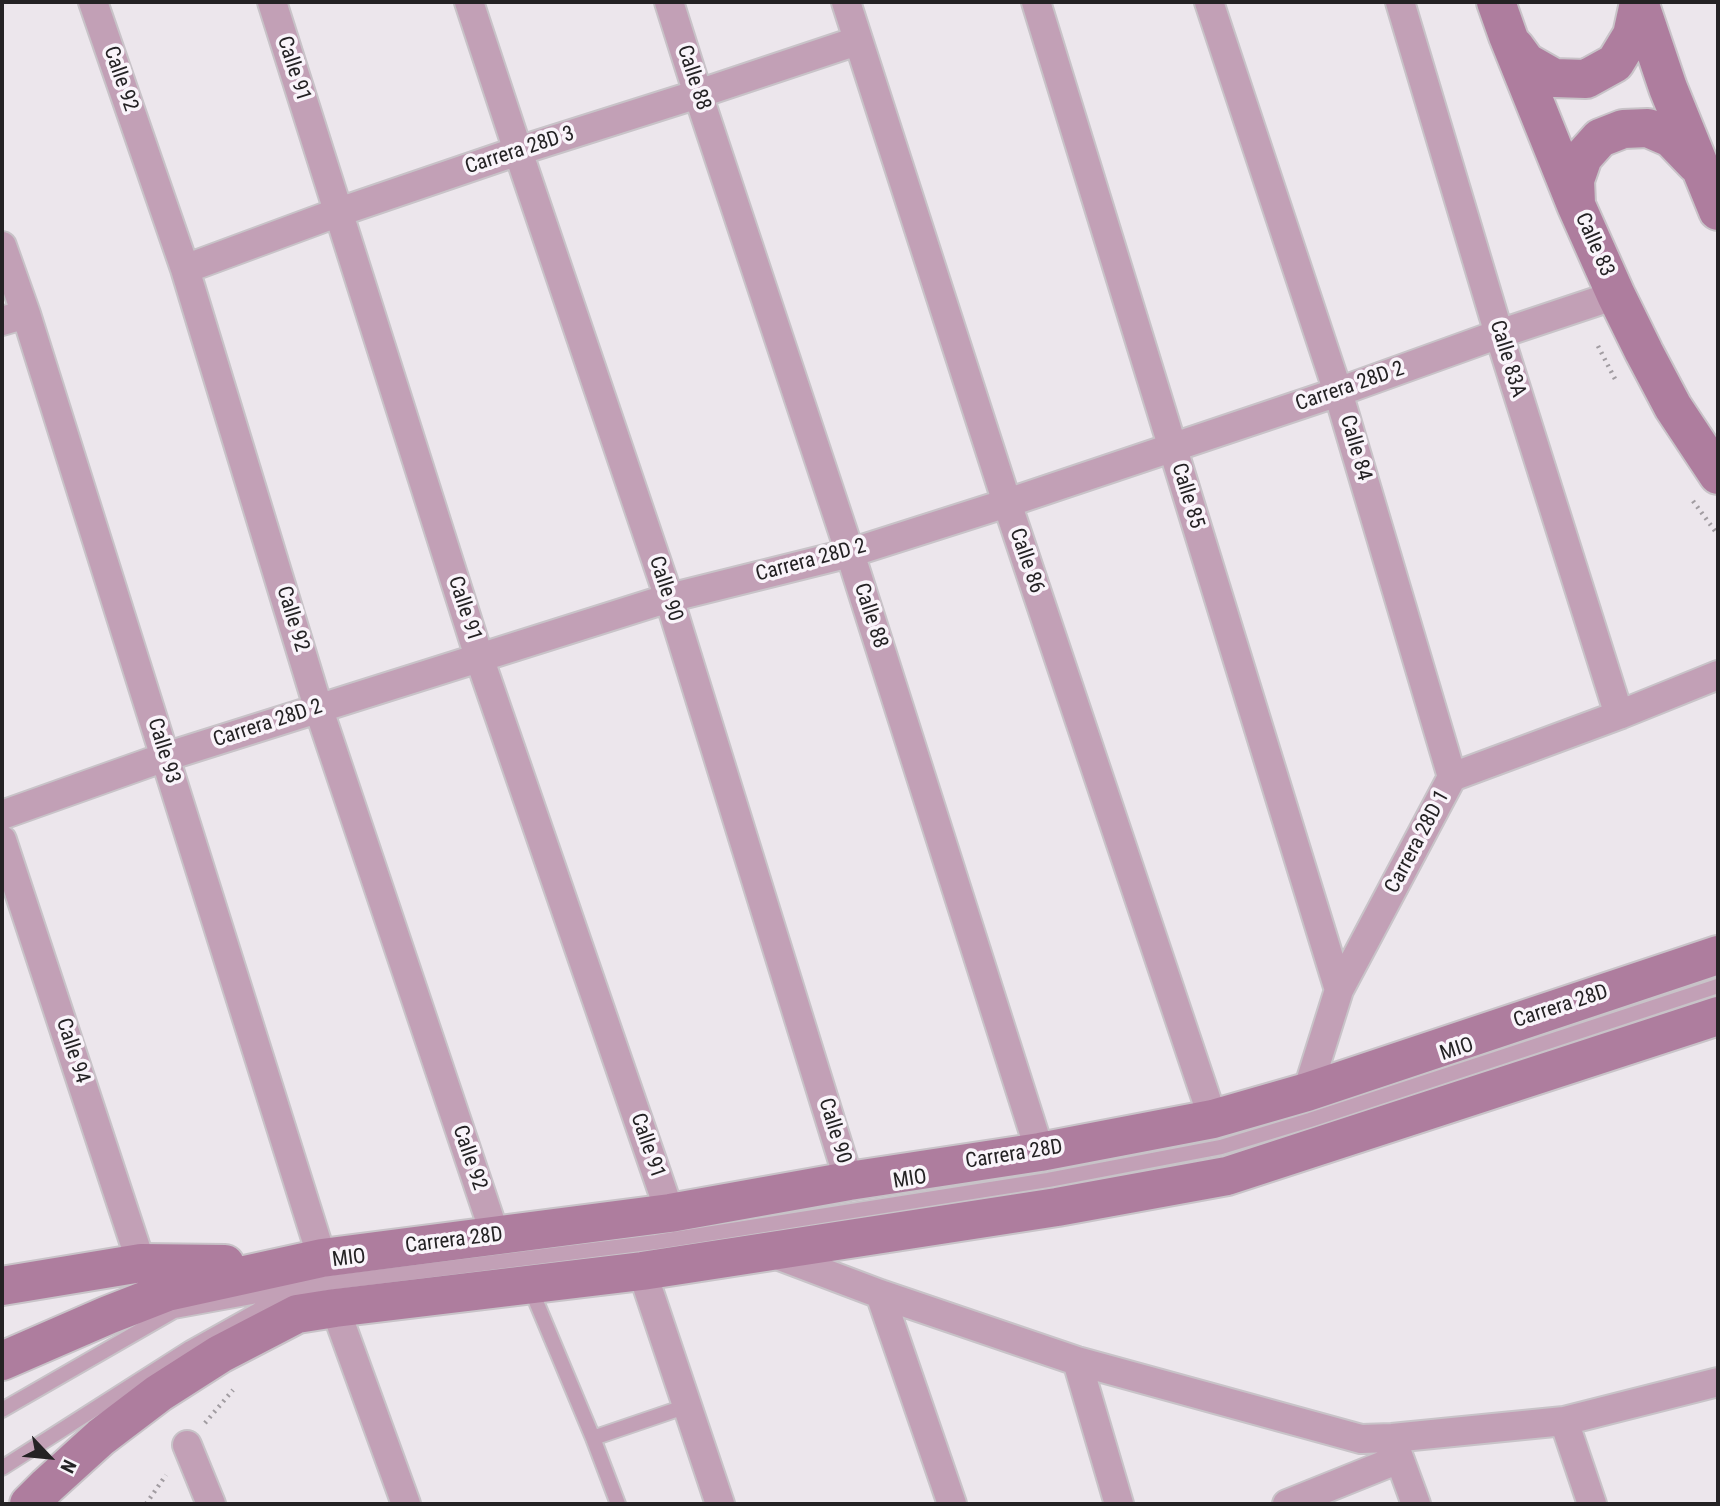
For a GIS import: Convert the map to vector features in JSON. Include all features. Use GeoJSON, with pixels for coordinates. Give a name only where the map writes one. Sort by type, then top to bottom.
{"type":"FeatureCollection","features":[{"type":"Feature","properties":{"kind":"street","name":"Calle 92"},"geometry":{"type":"LineString","coordinates":[[93,2],[185,269],[318,707],[495,1235]]}},
{"type":"Feature","properties":{"kind":"street","name":"Calle 91"},"geometry":{"type":"LineString","coordinates":[[272,2],[480,657],[670,1213]]}},
{"type":"Feature","properties":{"kind":"street","name":"Calle 90"},"geometry":{"type":"LineString","coordinates":[[469,2],[668,598],[849,1181]]}},
{"type":"Feature","properties":{"kind":"street","name":"Calle 88"},"geometry":{"type":"LineString","coordinates":[[669,2],[850,553],[1040,1152]]}},
{"type":"Feature","properties":{"kind":"street","name":"Calle 86"},"geometry":{"type":"LineString","coordinates":[[846,2],[1007,503],[1213,1119]]}},
{"type":"Feature","properties":{"kind":"street","name":"Calle 85"},"geometry":{"type":"LineString","coordinates":[[1036,2],[1339,990]]}},
{"type":"Feature","properties":{"kind":"street","name":"Calle 84"},"geometry":{"type":"LineString","coordinates":[[1209,2],[1338,392],[1452,777]]}},
{"type":"Feature","properties":{"kind":"street","name":"Calle 83A"},"geometry":{"type":"LineString","coordinates":[[1400,2],[1499,334],[1619,715]]}},
{"type":"Feature","properties":{"kind":"street"},"geometry":{"type":"LineString","coordinates":[[1502,19],[1526,62],[1554,78],[1586,79],[1615,63],[1632,35],[1639,2]]}},
{"type":"Feature","properties":{"kind":"street"},"geometry":{"type":"LineString","coordinates":[[1639,2],[1668,88],[1718,211]]}},
{"type":"Feature","properties":{"kind":"street","name":"Calle 83"},"geometry":{"type":"LineString","coordinates":[[1502,19],[1576,205],[1616,295],[1673,407],[1718,475]]}},
{"type":"Feature","properties":{"kind":"street","name":"Carrera 28D 3"},"geometry":{"type":"LineString","coordinates":[[185,269],[339,212],[518,151],[857,41]]}},
{"type":"Feature","properties":{"kind":"street"},"geometry":{"type":"LineString","coordinates":[[1576,205],[1575,180],[1583,157],[1600,138],[1623,129],[1648,128],[1671,138],[1704,174]]}},
{"type":"Feature","properties":{"kind":"street","name":"Calle 93"},"geometry":{"type":"LineString","coordinates":[[2,246],[14,317],[165,757],[301,1282]]}},
{"type":"Feature","properties":{"kind":"street","name":"Carrera 28D 2"},"geometry":{"type":"LineString","coordinates":[[2,815],[165,757],[318,707],[668,598],[850,553],[1007,503],[1616,295]]}},
{"type":"Feature","properties":{"kind":"street","name":"Carrera 28D 1"},"geometry":{"type":"LineString","coordinates":[[1307,1092],[1339,990],[1452,777],[1718,675]]}},
{"type":"Feature","properties":{"kind":"street","name":"Calle 94"},"geometry":{"type":"LineString","coordinates":[[2,840],[141,1263]]}},
{"type":"Feature","properties":{"kind":"street","name":"Carrera 28D"},"geometry":{"type":"LineString","coordinates":[[2,1361],[167,1292],[301,1282],[495,1235],[670,1213],[849,1181],[1040,1152],[1213,1119],[1307,1092],[1718,955]]}},
{"type":"Feature","properties":{"kind":"street","name":"Carrera 28D"},"geometry":{"type":"LineString","coordinates":[[2,1286],[141,1263],[301,1282],[335,1308],[642,1271],[1057,1207],[1227,1176],[1718,1016]]}},
{"type":"Feature","properties":{"kind":"street","name":"Carrera 28D"},"geometry":{"type":"LineString","coordinates":[[768,1252],[880,1294],[1077,1361],[1395,1448],[1563,1421],[1718,1382]]}},
{"type":"Feature","properties":{"kind":"street"},"geometry":{"type":"LineString","coordinates":[[642,1271],[720,1504]]}},
{"type":"Feature","properties":{"kind":"street"},"geometry":{"type":"LineString","coordinates":[[29,1504],[102,1437],[159,1393],[220,1353],[301,1282]]}},
{"type":"Feature","properties":{"kind":"street"},"geometry":{"type":"LineString","coordinates":[[880,1294],[952,1504]]}},
{"type":"Feature","properties":{"kind":"street"},"geometry":{"type":"LineString","coordinates":[[335,1308],[406,1504]]}},
{"type":"Feature","properties":{"kind":"street"},"geometry":{"type":"LineString","coordinates":[[1077,1361],[1119,1504]]}},
{"type":"Feature","properties":{"kind":"street"},"geometry":{"type":"LineString","coordinates":[[1563,1421],[1592,1504]]}},
{"type":"Feature","properties":{"kind":"street"},"geometry":{"type":"LineString","coordinates":[[187,1445],[211,1504]]}},
{"type":"Feature","properties":{"kind":"street"},"geometry":{"type":"LineString","coordinates":[[1287,1504],[1395,1448],[1416,1504]]}},
{"type":"Feature","properties":{"kind":"lane","name":"MIO"},"geometry":{"type":"LineString","coordinates":[[2,1410],[174,1311],[301,1282],[342,1281],[656,1242],[1048,1180],[1221,1147],[1718,986]]}},
{"type":"Feature","properties":{"kind":"lane","name":"MIO"},"geometry":{"type":"LineString","coordinates":[[2,1468],[190,1348],[301,1282]]}},
{"type":"Feature","properties":{"kind":"lane"},"geometry":{"type":"LineString","coordinates":[[529,1284],[618,1504]]}},
{"type":"Feature","properties":{"kind":"lane"},"geometry":{"type":"LineString","coordinates":[[593,1438],[687,1406]]}},
{"type":"Feature","properties":{"kind":"path"},"geometry":{"type":"LineString","coordinates":[[146,1504],[187,1445],[238,1385]]}}]}
